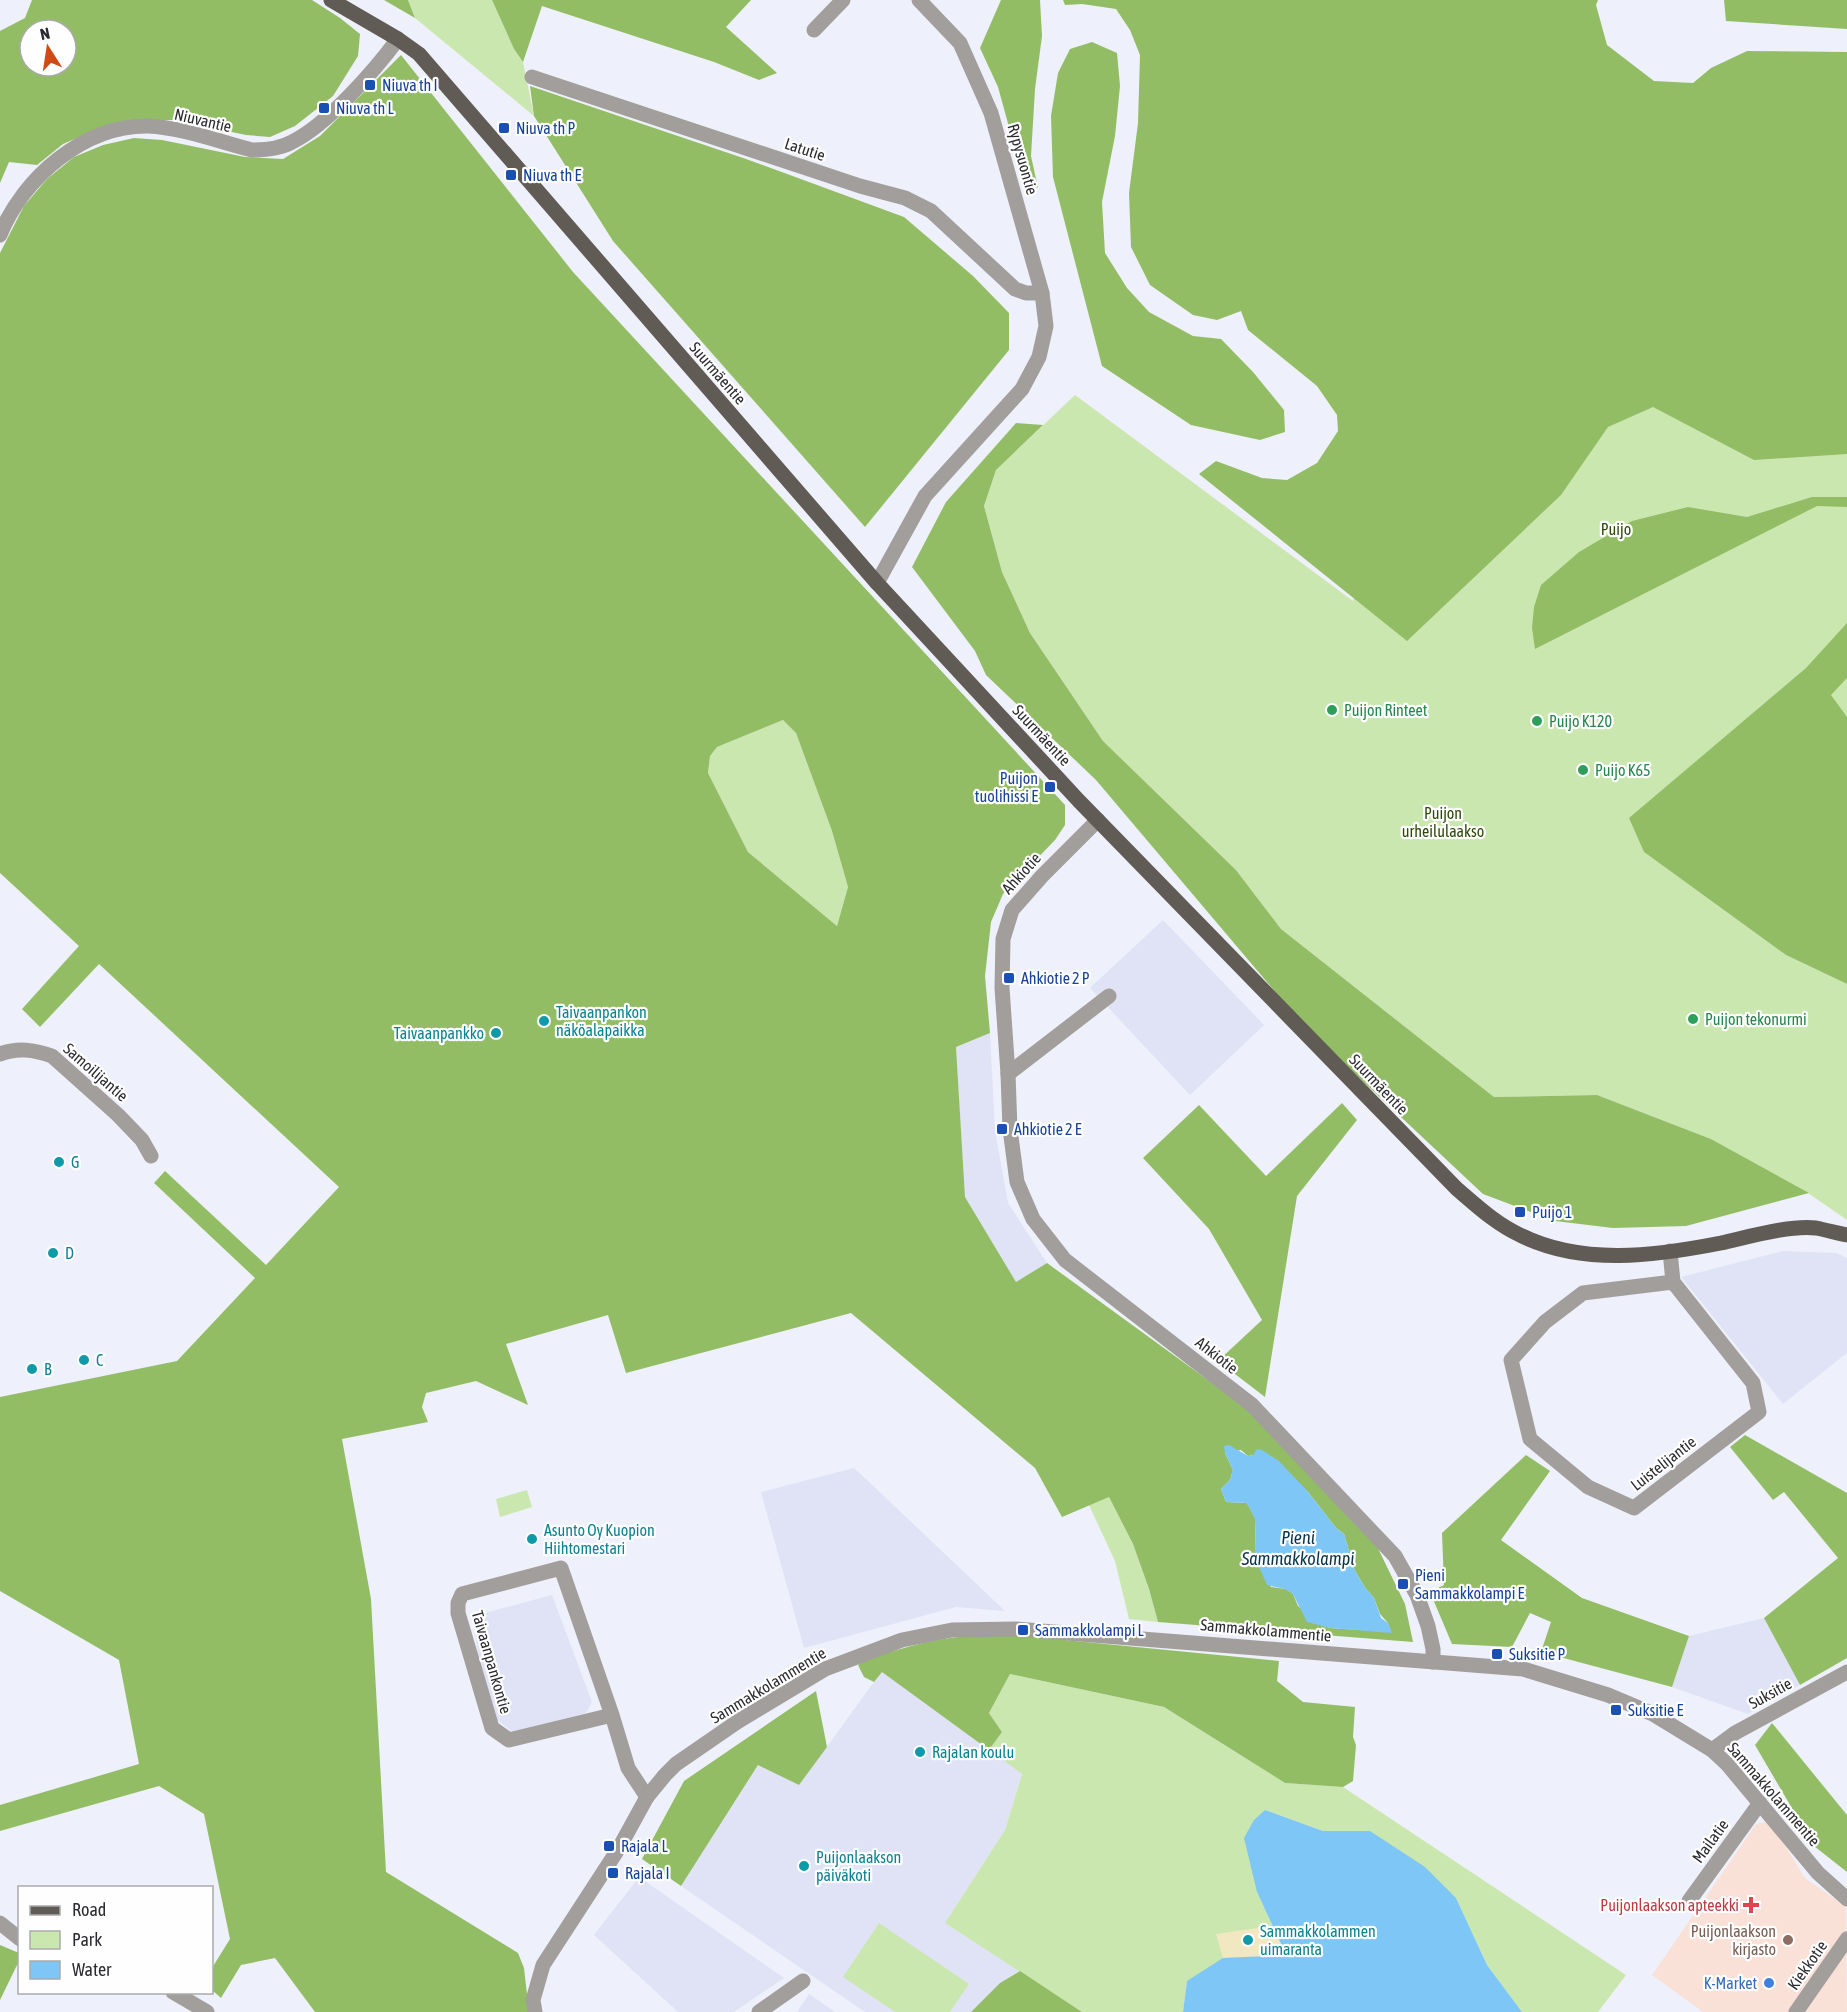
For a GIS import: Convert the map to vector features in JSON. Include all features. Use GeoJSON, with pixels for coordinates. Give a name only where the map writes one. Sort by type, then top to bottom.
{"type":"FeatureCollection","features":[{"type":"Feature","properties":{"kind":"main road","name":"Suurmäentie"},"geometry":{"type":"LineString","coordinates":[[331,0],[398,39],[419,54],[877,583],[1098,820],[1457,1190],[1494,1220],[1520,1236],[1568,1252],[1601,1256],[1670,1251],[1778,1231],[1814,1228],[1847,1235]]}},
{"type":"Feature","properties":{"kind":"street"},"geometry":{"type":"LineString","coordinates":[[814,30],[843,0]]}},
{"type":"Feature","properties":{"kind":"street","name":"Rypysuontie"},"geometry":{"type":"LineString","coordinates":[[877,583],[925,496],[1022,389],[1041,349],[1046,326],[1042,293],[991,112],[960,43],[919,0]]}},
{"type":"Feature","properties":{"kind":"street","name":"Niuvantie"},"geometry":{"type":"LineString","coordinates":[[0,235],[26,191],[63,155],[96,138],[126,128],[150,126],[252,150],[268,150],[292,143],[316,126],[378,66],[398,39]]}},
{"type":"Feature","properties":{"kind":"street","name":"Latutie"},"geometry":{"type":"LineString","coordinates":[[532,77],[860,186],[905,198],[931,211],[1015,289],[1026,293],[1042,293]]}},
{"type":"Feature","properties":{"kind":"street","name":"Ahkiotie"},"geometry":{"type":"LineString","coordinates":[[1098,820],[1012,910],[1003,939],[1002,988],[1010,1129],[1017,1182],[1033,1219],[1065,1260],[1252,1405],[1395,1556],[1417,1595],[1434,1648],[1433,1662]]}},
{"type":"Feature","properties":{"kind":"street"},"geometry":{"type":"LineString","coordinates":[[1008,1074],[1109,996]]}},
{"type":"Feature","properties":{"kind":"street","name":"Samoilijantie"},"geometry":{"type":"LineString","coordinates":[[0,1054],[23,1049],[52,1056],[118,1115],[142,1140],[151,1156]]}},
{"type":"Feature","properties":{"kind":"street"},"geometry":{"type":"LineString","coordinates":[[1670,1251],[1673,1282]]}},
{"type":"Feature","properties":{"kind":"street","name":"Luistelijantie"},"geometry":{"type":"LineString","coordinates":[[1673,1282],[1753,1383],[1759,1412],[1634,1508],[1588,1487],[1530,1439],[1511,1360],[1545,1322],[1583,1293],[1673,1282]]}},
{"type":"Feature","properties":{"kind":"street","name":"Taivaanpankontie"},"geometry":{"type":"LineString","coordinates":[[612,1715],[509,1740],[492,1728],[458,1613],[458,1603],[462,1594],[561,1568],[612,1715],[628,1768],[647,1797]]}},
{"type":"Feature","properties":{"kind":"street","name":"Sammakkolammentie"},"geometry":{"type":"LineString","coordinates":[[647,1797],[676,1764],[737,1722],[825,1669],[902,1640],[952,1630],[1016,1629],[1071,1632],[1524,1669],[1589,1688],[1653,1714],[1712,1750],[1727,1764],[1818,1873],[1847,1899]]}},
{"type":"Feature","properties":{"kind":"street","name":"Suksitie"},"geometry":{"type":"LineString","coordinates":[[1712,1750],[1735,1733],[1847,1672]]}},
{"type":"Feature","properties":{"kind":"street"},"geometry":{"type":"LineString","coordinates":[[535,2012],[533,2000],[543,1965],[619,1848],[647,1797]]}},
{"type":"Feature","properties":{"kind":"street","name":"Mailatie"},"geometry":{"type":"LineString","coordinates":[[1689,1901],[1760,1803]]}},
{"type":"Feature","properties":{"kind":"street"},"geometry":{"type":"LineString","coordinates":[[0,1923],[18,1937]]}},
{"type":"Feature","properties":{"kind":"street","name":"Kiekkotie"},"geometry":{"type":"LineString","coordinates":[[1796,2012],[1847,1939]]}},
{"type":"Feature","properties":{"kind":"street"},"geometry":{"type":"LineString","coordinates":[[759,2012],[803,1981]]}},
{"type":"Feature","properties":{"kind":"street"},"geometry":{"type":"LineString","coordinates":[[176,1994],[207,2012]]}},
{"type":"Feature","properties":{"kind":"shaded area"},"geometry":{"type":"Polygon","coordinates":[[[1163,920],[1264,1025],[1190,1095],[1090,988],[1163,920]]]}},
{"type":"Feature","properties":{"kind":"shaded area"},"geometry":{"type":"Polygon","coordinates":[[[990,1033],[995,1131],[1008,1203],[1047,1263],[1016,1282],[965,1197],[956,1047],[990,1033]]]}},
{"type":"Feature","properties":{"kind":"shaded area"},"geometry":{"type":"Polygon","coordinates":[[[1783,1251],[1836,1253],[1847,1258],[1847,1353],[1783,1404],[1681,1277],[1783,1251]]]}},
{"type":"Feature","properties":{"kind":"shaded area"},"geometry":{"type":"Polygon","coordinates":[[[854,1468],[1005,1611],[956,1607],[804,1648],[761,1492],[854,1468]]]}},
{"type":"Feature","properties":{"kind":"shaded area"},"geometry":{"type":"Polygon","coordinates":[[[552,1595],[592,1702],[586,1713],[515,1734],[485,1710],[473,1616],[552,1595]]]}},
{"type":"Feature","properties":{"kind":"shaded area"},"geometry":{"type":"Polygon","coordinates":[[[1764,1618],[1800,1685],[1748,1714],[1672,1687],[1689,1636],[1764,1618]]]}},
{"type":"Feature","properties":{"kind":"shaded area"},"geometry":{"type":"Polygon","coordinates":[[[882,1671],[1022,1773],[1005,1830],[945,1923],[1020,1971],[1000,1983],[971,2012],[865,2012],[681,1886],[759,1764],[799,1785],[882,1671]]]}},
{"type":"Feature","properties":{"kind":"shaded area"},"geometry":{"type":"Polygon","coordinates":[[[1770,1821],[1805,1878],[1846,1907],[1847,2012],[1703,2012],[1652,1975],[1756,1824],[1770,1821]]]}},
{"type":"Feature","properties":{"kind":"shaded area"},"geometry":{"type":"Polygon","coordinates":[[[639,1877],[784,1978],[734,2012],[678,2012],[594,1935],[639,1877]]]}},
{"type":"Feature","properties":{"kind":"shaded area"},"geometry":{"type":"Polygon","coordinates":[[[809,1994],[835,2012],[797,2012],[809,1994]]]}},
{"type":"Feature","properties":{"kind":"green space"},"geometry":{"type":"Polygon","coordinates":[[[32,0],[312,0],[360,34],[358,56],[333,96],[295,126],[270,137],[246,135],[175,120],[134,120],[93,131],[63,144],[37,165],[9,162],[0,183],[0,31],[18,22],[18,78],[78,78],[78,18],[25,18],[32,0]]]}},
{"type":"Feature","properties":{"kind":"green space"},"geometry":{"type":"Polygon","coordinates":[[[384,0],[408,0],[415,18],[384,0]]]}},
{"type":"Feature","properties":{"kind":"green space"},"geometry":{"type":"Polygon","coordinates":[[[408,0],[492,0],[514,49],[523,62],[534,116],[415,18],[408,0]]]}},
{"type":"Feature","properties":{"kind":"green space"},"geometry":{"type":"Polygon","coordinates":[[[492,0],[751,0],[726,27],[777,73],[759,80],[714,62],[542,6],[523,62],[514,49],[492,0]]]}},
{"type":"Feature","properties":{"kind":"green space"},"geometry":{"type":"Polygon","coordinates":[[[1001,0],[1040,0],[1042,36],[1035,89],[1031,156],[1038,188],[1023,178],[998,87],[980,48],[1001,0]]]}},
{"type":"Feature","properties":{"kind":"green space"},"geometry":{"type":"Polygon","coordinates":[[[1063,0],[1598,0],[1596,5],[1607,45],[1654,81],[1693,83],[1711,68],[1747,51],[1847,52],[1847,454],[1754,460],[1653,407],[1608,427],[1561,495],[1407,641],[1199,474],[1216,461],[1262,478],[1287,480],[1317,463],[1338,431],[1337,415],[1317,386],[1248,330],[1241,311],[1217,320],[1193,315],[1150,285],[1131,247],[1129,193],[1138,123],[1140,55],[1130,30],[1116,9],[1082,4],[1065,5],[1063,0]]]}},
{"type":"Feature","properties":{"kind":"green space"},"geometry":{"type":"Polygon","coordinates":[[[1724,0],[1847,0],[1847,29],[1726,21],[1724,0]]]}},
{"type":"Feature","properties":{"kind":"green space","name":"Puijon urheilulaakso"},"geometry":{"type":"Polygon","coordinates":[[[1530,35],[1681,125],[1847,145],[1847,972],[1644,852],[1786,955],[1847,984],[1847,1220],[1808,1193],[1711,1139],[1597,1095],[1494,1097],[1281,929],[1236,870],[1103,741],[1030,633],[1002,572],[984,506],[996,470],[1075,395],[1353,601],[1530,35]]]}},
{"type":"Feature","properties":{"kind":"green space"},"geometry":{"type":"Polygon","coordinates":[[[1092,42],[1117,53],[1120,86],[1115,136],[1102,202],[1105,253],[1127,288],[1149,312],[1193,336],[1221,339],[1253,372],[1284,410],[1285,432],[1260,440],[1191,425],[1102,366],[1053,177],[1051,116],[1058,73],[1070,49],[1092,42]]]}},
{"type":"Feature","properties":{"kind":"green space"},"geometry":{"type":"Polygon","coordinates":[[[401,55],[573,272],[1065,805],[1065,825],[1055,840],[1003,894],[991,922],[985,976],[990,1033],[956,1047],[965,1197],[1016,1282],[1047,1263],[1256,1415],[1373,1538],[1405,1604],[1413,1642],[1158,1622],[1133,1544],[1109,1497],[1062,1517],[1035,1468],[851,1313],[626,1373],[608,1315],[506,1344],[528,1405],[476,1381],[426,1393],[422,1407],[428,1422],[342,1439],[371,1599],[386,1872],[518,1953],[524,1968],[529,2012],[315,2012],[275,1958],[241,1965],[221,1998],[213,1991],[213,1966],[230,1939],[204,1814],[159,1786],[0,1831],[0,1805],[139,1764],[119,1660],[0,1591],[0,1397],[177,1361],[255,1278],[154,1183],[165,1171],[266,1265],[339,1187],[99,964],[40,1027],[22,1009],[79,946],[0,873],[0,253],[24,206],[47,179],[74,157],[103,145],[134,138],[162,140],[245,157],[283,159],[320,136],[401,55]],[[783,720],[717,747],[710,756],[708,773],[748,852],[837,926],[848,887],[832,831],[796,733],[783,720]],[[1241,1450],[1225,1453],[1233,1470],[1230,1480],[1221,1489],[1226,1502],[1247,1503],[1255,1518],[1256,1560],[1271,1587],[1286,1589],[1293,1594],[1298,1606],[1321,1625],[1330,1628],[1391,1632],[1374,1598],[1355,1571],[1344,1534],[1336,1528],[1294,1478],[1253,1455],[1248,1456],[1241,1450]]]}},
{"type":"Feature","properties":{"kind":"green space"},"geometry":{"type":"Polygon","coordinates":[[[530,86],[746,159],[904,217],[973,276],[1009,313],[1009,350],[865,527],[613,241],[534,116],[530,86]]]}},
{"type":"Feature","properties":{"kind":"green space"},"geometry":{"type":"Polygon","coordinates":[[[1016,423],[1043,425],[996,470],[984,506],[1002,572],[1030,633],[1103,741],[1236,870],[1281,929],[1494,1097],[1597,1095],[1711,1139],[1809,1193],[1686,1226],[1613,1228],[1555,1221],[1483,1194],[1337,1057],[1288,1007],[1096,780],[986,675],[975,651],[912,567],[946,502],[1016,423]]]}},
{"type":"Feature","properties":{"kind":"green space"},"geometry":{"type":"Polygon","coordinates":[[[1812,497],[1847,497],[1847,507],[1817,506],[1535,649],[1532,628],[1534,607],[1541,585],[1579,552],[1632,521],[1688,507],[1747,517],[1812,497]]]}},
{"type":"Feature","properties":{"kind":"green space"},"geometry":{"type":"Polygon","coordinates":[[[1847,623],[1847,678],[1831,695],[1847,717],[1847,984],[1786,955],[1644,852],[1629,818],[1806,668],[1847,623]]]}},
{"type":"Feature","properties":{"kind":"green space"},"geometry":{"type":"Polygon","coordinates":[[[783,720],[796,733],[832,831],[848,887],[837,926],[748,852],[708,773],[710,756],[717,747],[783,720]]]}},
{"type":"Feature","properties":{"kind":"green space"},"geometry":{"type":"Polygon","coordinates":[[[1342,1103],[1357,1120],[1297,1196],[1265,1397],[1218,1361],[1262,1320],[1209,1229],[1143,1158],[1199,1105],[1266,1176],[1342,1103]]]}},
{"type":"Feature","properties":{"kind":"green space"},"geometry":{"type":"Polygon","coordinates":[[[1745,1435],[1847,1493],[1847,1658],[1800,1685],[1764,1618],[1838,1558],[1784,1492],[1773,1500],[1730,1447],[1745,1435]]]}},
{"type":"Feature","properties":{"kind":"green space"},"geometry":{"type":"Polygon","coordinates":[[[1526,1455],[1550,1471],[1501,1540],[1582,1598],[1689,1636],[1672,1687],[1541,1652],[1551,1622],[1530,1613],[1512,1647],[1452,1644],[1430,1592],[1444,1585],[1442,1533],[1526,1455]]]}},
{"type":"Feature","properties":{"kind":"green space"},"geometry":{"type":"Polygon","coordinates":[[[527,1490],[532,1507],[500,1517],[496,1499],[527,1490]]]}},
{"type":"Feature","properties":{"kind":"green space"},"geometry":{"type":"Polygon","coordinates":[[[1109,1497],[1133,1544],[1158,1622],[1129,1619],[1115,1561],[1089,1505],[1109,1497]]]}},
{"type":"Feature","properties":{"kind":"green space"},"geometry":{"type":"Polygon","coordinates":[[[1003,1634],[1279,1661],[1277,1681],[1303,1702],[1355,1707],[1353,1737],[1356,1745],[1353,1781],[1343,1787],[1285,1783],[1164,1707],[1010,1674],[989,1713],[1002,1732],[989,1750],[882,1672],[874,1682],[864,1677],[858,1665],[876,1656],[936,1640],[1003,1634]]]}},
{"type":"Feature","properties":{"kind":"green space"},"geometry":{"type":"Polygon","coordinates":[[[1010,1674],[1164,1707],[1285,1783],[1343,1787],[1626,1975],[1598,2012],[1522,2012],[1487,1965],[1456,1898],[1370,1831],[1323,1831],[1265,1810],[1257,1892],[1282,1946],[1187,1981],[1183,2012],[1082,2012],[945,1923],[1005,1830],[1022,1774],[989,1750],[1002,1732],[989,1713],[1010,1674]]]}},
{"type":"Feature","properties":{"kind":"green space"},"geometry":{"type":"Polygon","coordinates":[[[816,1691],[827,1747],[799,1785],[758,1765],[681,1886],[642,1859],[684,1781],[816,1691]]]}},
{"type":"Feature","properties":{"kind":"green space"},"geometry":{"type":"Polygon","coordinates":[[[1772,1723],[1847,1815],[1847,1872],[1814,1846],[1755,1745],[1772,1723]]]}},
{"type":"Feature","properties":{"kind":"green space"},"geometry":{"type":"Polygon","coordinates":[[[879,1923],[969,1984],[950,2012],[895,2012],[843,1977],[879,1923]]]}},
{"type":"Feature","properties":{"kind":"green space"},"geometry":{"type":"Polygon","coordinates":[[[0,1945],[18,1953],[18,1963],[0,2000],[0,1945]]]}},
{"type":"Feature","properties":{"kind":"green space"},"geometry":{"type":"Polygon","coordinates":[[[1020,1971],[1082,2012],[971,2012],[1000,1983],[1020,1971]]]}},
{"type":"Feature","properties":{"kind":"sand","name":"Sammakkolammen uimaranta"},"geometry":{"type":"Polygon","coordinates":[[[1272,1926],[1282,1946],[1269,1956],[1223,1958],[1216,1934],[1272,1926]]]}},
{"type":"Feature","properties":{"kind":"water","name":"Pieni Sammakkolampi"},"geometry":{"type":"Polygon","coordinates":[[[1229,1445],[1248,1456],[1253,1455],[1257,1449],[1262,1450],[1279,1461],[1308,1492],[1336,1528],[1344,1534],[1355,1571],[1374,1598],[1381,1618],[1388,1623],[1392,1633],[1330,1628],[1307,1622],[1293,1594],[1285,1589],[1267,1585],[1256,1560],[1255,1519],[1247,1503],[1226,1502],[1221,1489],[1230,1480],[1233,1470],[1225,1453],[1224,1446],[1229,1445]]]}},
{"type":"Feature","properties":{"kind":"water"},"geometry":{"type":"Polygon","coordinates":[[[1265,1810],[1323,1831],[1370,1831],[1425,1867],[1456,1898],[1487,1965],[1522,2012],[1183,2012],[1187,1981],[1223,1958],[1269,1956],[1282,1946],[1257,1892],[1244,1838],[1254,1820],[1265,1810]]]}},
{"type":"Feature","properties":{"kind":"place","name":"Niuva th I"},"geometry":{"type":"Point","coordinates":[370,85]}},
{"type":"Feature","properties":{"kind":"place","name":"Niuva th L"},"geometry":{"type":"Point","coordinates":[324,108]}},
{"type":"Feature","properties":{"kind":"place","name":"Niuva th P"},"geometry":{"type":"Point","coordinates":[504,128]}},
{"type":"Feature","properties":{"kind":"place","name":"Niuva th E"},"geometry":{"type":"Point","coordinates":[511,175]}},
{"type":"Feature","properties":{"kind":"place","name":"Puijon Rinteet"},"geometry":{"type":"Point","coordinates":[1332,710]}},
{"type":"Feature","properties":{"kind":"place","name":"Puijo K120"},"geometry":{"type":"Point","coordinates":[1537,721]}},
{"type":"Feature","properties":{"kind":"place","name":"Puijo K65"},"geometry":{"type":"Point","coordinates":[1583,770]}},
{"type":"Feature","properties":{"kind":"place","name":"Puijon tuolihissi E"},"geometry":{"type":"Point","coordinates":[1050,787]}},
{"type":"Feature","properties":{"kind":"place","name":"Ahkiotie 2 P"},"geometry":{"type":"Point","coordinates":[1009,978]}},
{"type":"Feature","properties":{"kind":"place","name":"Puijon tekonurmi"},"geometry":{"type":"Point","coordinates":[1693,1019]}},
{"type":"Feature","properties":{"kind":"place","name":"Taivaanpankon näköalapaikka"},"geometry":{"type":"Point","coordinates":[544,1021]}},
{"type":"Feature","properties":{"kind":"place","name":"Taivaanpankko"},"geometry":{"type":"Point","coordinates":[496,1033]}},
{"type":"Feature","properties":{"kind":"place","name":"Ahkiotie 2 E"},"geometry":{"type":"Point","coordinates":[1002,1129]}},
{"type":"Feature","properties":{"kind":"place","name":"G"},"geometry":{"type":"Point","coordinates":[59,1162]}},
{"type":"Feature","properties":{"kind":"place","name":"Puijo 1"},"geometry":{"type":"Point","coordinates":[1520,1212]}},
{"type":"Feature","properties":{"kind":"place","name":"D"},"geometry":{"type":"Point","coordinates":[53,1253]}},
{"type":"Feature","properties":{"kind":"place","name":"C"},"geometry":{"type":"Point","coordinates":[84,1360]}},
{"type":"Feature","properties":{"kind":"place","name":"B"},"geometry":{"type":"Point","coordinates":[32,1369]}},
{"type":"Feature","properties":{"kind":"place","name":"Asunto Oy Kuopion Hiihtomestari"},"geometry":{"type":"Point","coordinates":[532,1539]}},
{"type":"Feature","properties":{"kind":"place","name":"Pieni Sammakkolampi E"},"geometry":{"type":"Point","coordinates":[1403,1584]}},
{"type":"Feature","properties":{"kind":"place","name":"Sammakkolampi L"},"geometry":{"type":"Point","coordinates":[1023,1630]}},
{"type":"Feature","properties":{"kind":"place","name":"Suksitie P"},"geometry":{"type":"Point","coordinates":[1497,1654]}},
{"type":"Feature","properties":{"kind":"place","name":"Suksitie E"},"geometry":{"type":"Point","coordinates":[1616,1710]}},
{"type":"Feature","properties":{"kind":"place","name":"Rajalan koulu"},"geometry":{"type":"Point","coordinates":[920,1752]}},
{"type":"Feature","properties":{"kind":"place","name":"Rajala L"},"geometry":{"type":"Point","coordinates":[609,1846]}},
{"type":"Feature","properties":{"kind":"place","name":"Puijonlaakson päiväkoti"},"geometry":{"type":"Point","coordinates":[804,1866]}},
{"type":"Feature","properties":{"kind":"place","name":"Rajala I"},"geometry":{"type":"Point","coordinates":[613,1873]}},
{"type":"Feature","properties":{"kind":"place","name":"Puijonlaakson apteekki"},"geometry":{"type":"Point","coordinates":[1751,1905]}},
{"type":"Feature","properties":{"kind":"place","name":"Sammakkolammen uimaranta"},"geometry":{"type":"Point","coordinates":[1248,1940]}},
{"type":"Feature","properties":{"kind":"place","name":"Puijonlaakson kirjasto"},"geometry":{"type":"Point","coordinates":[1788,1940]}},
{"type":"Feature","properties":{"kind":"place","name":"K-Market"},"geometry":{"type":"Point","coordinates":[1769,1983]}},
{"type":"Feature","properties":{"kind":"park label","name":"Puijo"},"geometry":{"type":"Point","coordinates":[1616,529]}}]}
